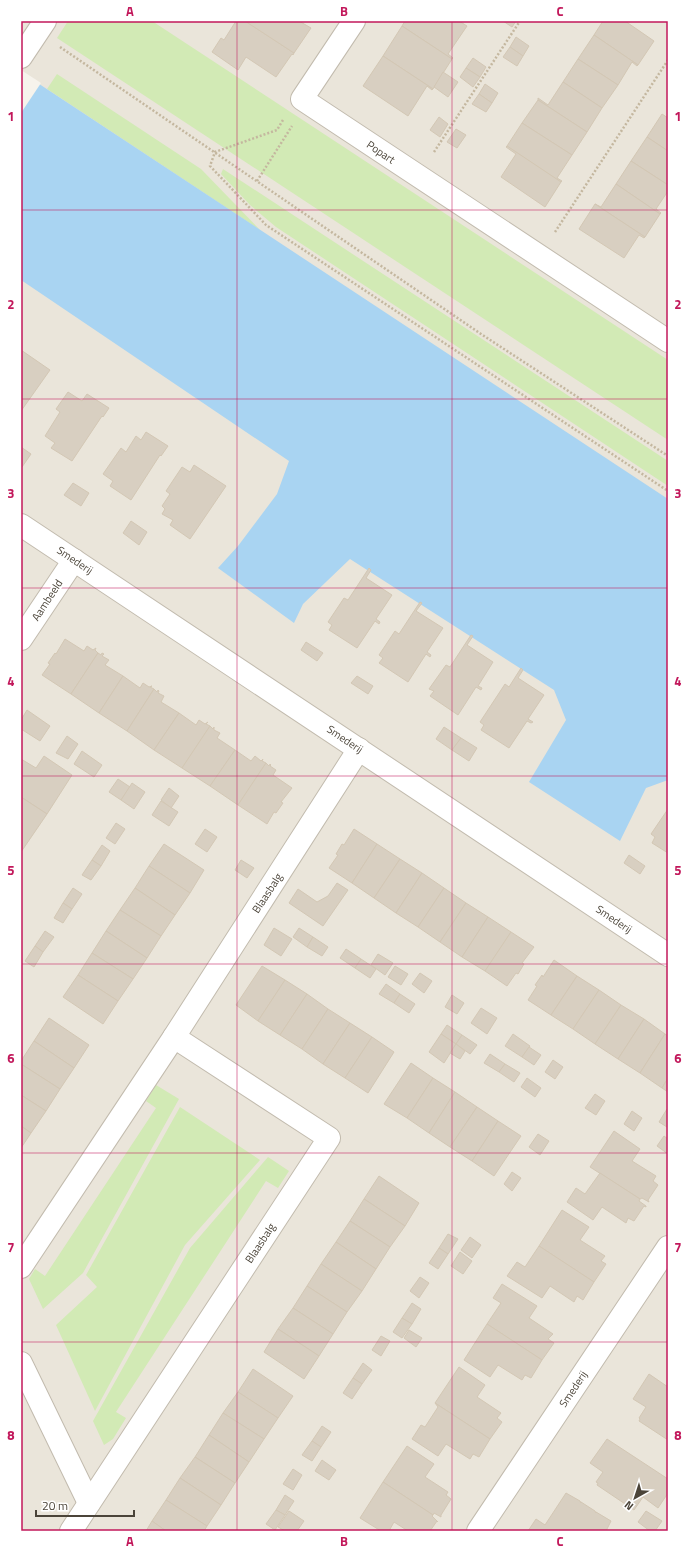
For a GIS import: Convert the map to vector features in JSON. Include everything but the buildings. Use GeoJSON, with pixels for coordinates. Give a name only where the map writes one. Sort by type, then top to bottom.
{"type":"FeatureCollection","features":[{"type":"Feature","properties":{"kind":"street"},"geometry":{"type":"LineString","coordinates":[[305,101],[354,21]]}},
{"type":"Feature","properties":{"kind":"street"},"geometry":{"type":"LineString","coordinates":[[22,55],[41,27]]}},
{"type":"Feature","properties":{"kind":"street","name":"Popart"},"geometry":{"type":"LineString","coordinates":[[305,101],[668,341]]}},
{"type":"Feature","properties":{"kind":"street","name":"Smederij"},"geometry":{"type":"LineString","coordinates":[[21,525],[668,955]]}},
{"type":"Feature","properties":{"kind":"street","name":"Aambeeld"},"geometry":{"type":"LineString","coordinates":[[21,639],[74,560]]}},
{"type":"Feature","properties":{"kind":"street","name":"Blaasbalg"},"geometry":{"type":"LineString","coordinates":[[21,1267],[174,1036],[359,749]]}},
{"type":"Feature","properties":{"kind":"street","name":"Blaasbalg"},"geometry":{"type":"LineString","coordinates":[[71,1531],[329,1138],[174,1036]]}},
{"type":"Feature","properties":{"kind":"street","name":"Smederij"},"geometry":{"type":"LineString","coordinates":[[478,1531],[668,1247]]}},
{"type":"Feature","properties":{"kind":"street"},"geometry":{"type":"LineString","coordinates":[[21,1363],[89,1503]]}},
{"type":"Feature","properties":{"kind":"path"},"geometry":{"type":"LineString","coordinates":[[418,176],[520,21]]}},
{"type":"Feature","properties":{"kind":"path"},"geometry":{"type":"LineString","coordinates":[[41,27],[256,181],[481,334],[668,456]]}},
{"type":"Feature","properties":{"kind":"path"},"geometry":{"type":"LineString","coordinates":[[539,255],[668,60]]}},
{"type":"Feature","properties":{"kind":"path"},"geometry":{"type":"LineString","coordinates":[[215,152],[277,130],[288,111],[305,101]]}},
{"type":"Feature","properties":{"kind":"path"},"geometry":{"type":"LineString","coordinates":[[256,181],[305,101]]}},
{"type":"Feature","properties":{"kind":"path"},"geometry":{"type":"LineString","coordinates":[[215,152],[210,166],[266,225],[668,491]]}},
{"type":"Feature","properties":{"kind":"shaded area"},"geometry":{"type":"Polygon","coordinates":[[[21,21],[668,21],[668,1531],[21,1531],[21,21]]]}},
{"type":"Feature","properties":{"kind":"green space"},"geometry":{"type":"Polygon","coordinates":[[[68,21],[152,21],[668,360],[668,440],[57,38],[68,21]]]}},
{"type":"Feature","properties":{"kind":"green space"},"geometry":{"type":"Polygon","coordinates":[[[57,74],[201,169],[260,230],[47,89],[57,74]]]}},
{"type":"Feature","properties":{"kind":"green space"},"geometry":{"type":"Polygon","coordinates":[[[223,169],[668,461],[668,486],[276,227],[250,205],[221,174],[223,169]]]}},
{"type":"Feature","properties":{"kind":"green space"},"geometry":{"type":"Polygon","coordinates":[[[156,1085],[179,1099],[83,1273],[43,1309],[29,1279],[35,1269],[45,1276],[156,1108],[146,1101],[156,1085]]]}},
{"type":"Feature","properties":{"kind":"green space"},"geometry":{"type":"Polygon","coordinates":[[[180,1107],[260,1160],[185,1245],[95,1411],[56,1325],[97,1287],[86,1275],[180,1107]]]}},
{"type":"Feature","properties":{"kind":"green space"},"geometry":{"type":"Polygon","coordinates":[[[268,1157],[289,1171],[278,1188],[266,1181],[116,1412],[126,1418],[113,1439],[104,1445],[93,1421],[190,1248],[268,1157]]]}},
{"type":"Feature","properties":{"kind":"water"},"geometry":{"type":"Polygon","coordinates":[[[21,72],[668,499],[668,780],[646,788],[620,841],[529,782],[566,720],[554,690],[350,559],[303,604],[294,623],[218,568],[238,546],[277,494],[289,461],[21,280],[21,72]]]}},
{"type":"Feature","properties":{"kind":"pier"},"geometry":{"type":"Polygon","coordinates":[[[21,70],[41,83],[21,113],[21,70]]]}}]}
